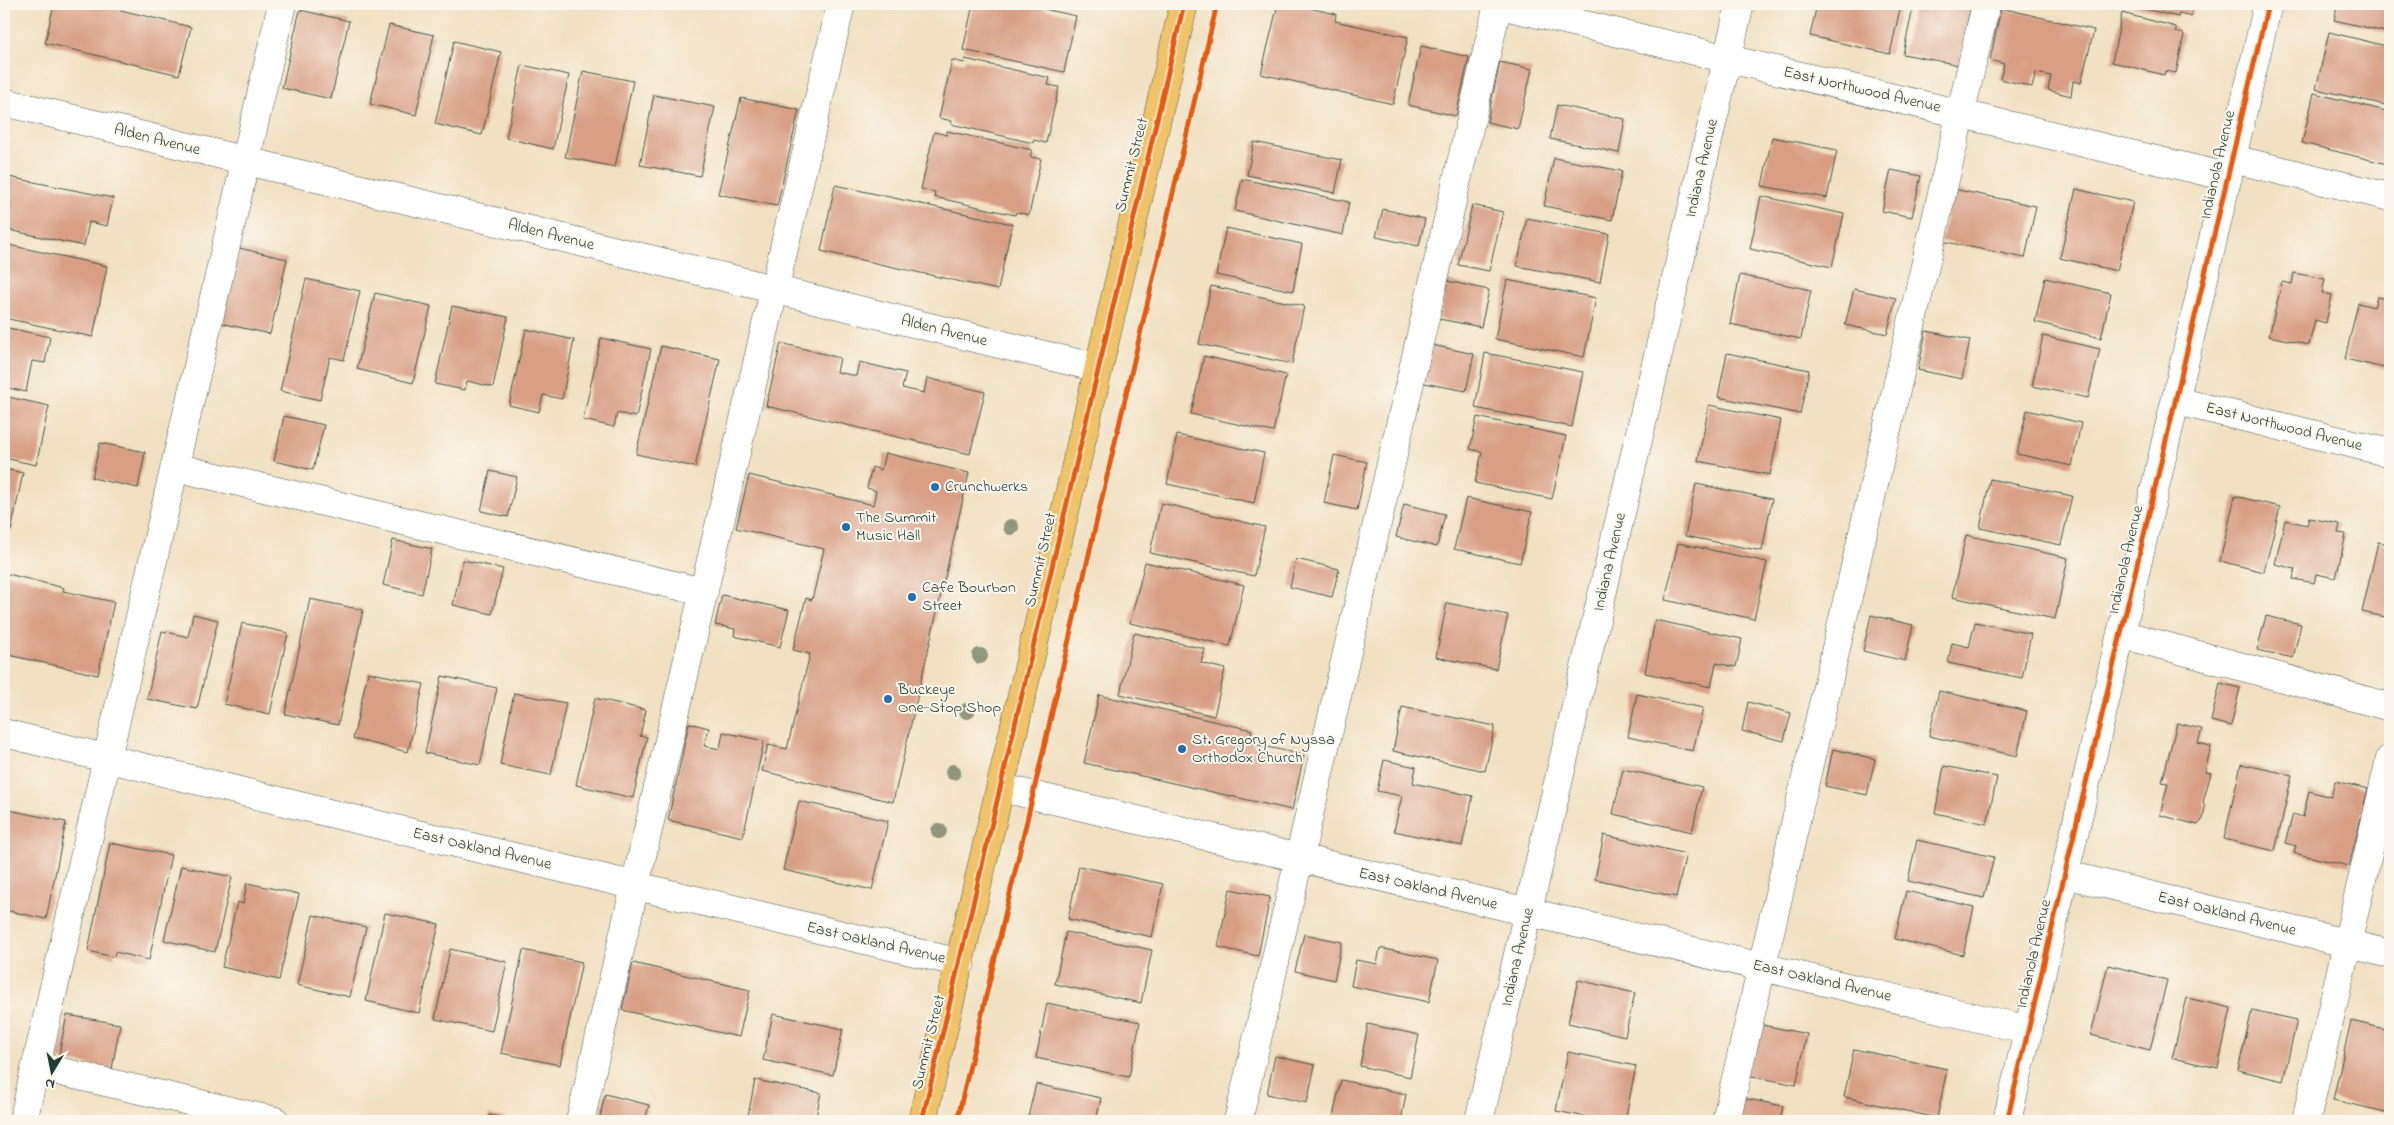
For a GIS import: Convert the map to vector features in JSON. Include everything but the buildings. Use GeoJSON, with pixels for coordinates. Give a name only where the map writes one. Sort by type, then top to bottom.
{"type":"FeatureCollection","features":[{"type":"Feature","properties":{"kind":"main road","name":"Summit Street"},"geometry":{"type":"LineString","coordinates":[[922,1121],[1002,788],[1184,4]]}},
{"type":"Feature","properties":{"kind":"street"},"geometry":{"type":"LineString","coordinates":[[23,1121],[282,4]]}},
{"type":"Feature","properties":{"kind":"street"},"geometry":{"type":"LineString","coordinates":[[580,1121],[841,4]]}},
{"type":"Feature","properties":{"kind":"street"},"geometry":{"type":"LineString","coordinates":[[1238,1121],[1497,4]]}},
{"type":"Feature","properties":{"kind":"street","name":"East Northwood Avenue"},"geometry":{"type":"LineString","coordinates":[[1497,4],[1960,114],[2230,168],[2390,197]]}},
{"type":"Feature","properties":{"kind":"street","name":"Indiana Avenue"},"geometry":{"type":"LineString","coordinates":[[1480,1121],[1740,4]]}},
{"type":"Feature","properties":{"kind":"street"},"geometry":{"type":"LineString","coordinates":[[1726,1121],[1986,4]]}},
{"type":"Feature","properties":{"kind":"street","name":"Indianola Avenue"},"geometry":{"type":"LineString","coordinates":[[2007,1121],[2177,401],[2268,4]]}},
{"type":"Feature","properties":{"kind":"street","name":"Alden Avenue"},"geometry":{"type":"LineString","coordinates":[[4,102],[1098,368]]}},
{"type":"Feature","properties":{"kind":"street","name":"East Northwood Avenue"},"geometry":{"type":"LineString","coordinates":[[2177,401],[2390,453]]}},
{"type":"Feature","properties":{"kind":"street"},"geometry":{"type":"LineString","coordinates":[[175,467],[704,592]]}},
{"type":"Feature","properties":{"kind":"street"},"geometry":{"type":"LineString","coordinates":[[2121,634],[2390,707]]}},
{"type":"Feature","properties":{"kind":"street","name":"East Oakland Avenue"},"geometry":{"type":"LineString","coordinates":[[4,733],[960,963]]}},
{"type":"Feature","properties":{"kind":"street"},"geometry":{"type":"LineString","coordinates":[[2306,1121],[2390,759]]}},
{"type":"Feature","properties":{"kind":"street","name":"East Oakland Avenue"},"geometry":{"type":"LineString","coordinates":[[1002,788],[2029,1030]]}},
{"type":"Feature","properties":{"kind":"street","name":"East Oakland Avenue"},"geometry":{"type":"LineString","coordinates":[[2064,874],[2390,954]]}},
{"type":"Feature","properties":{"kind":"street"},"geometry":{"type":"LineString","coordinates":[[36,1066],[276,1121]]}},
{"type":"Feature","properties":{"kind":"cycle path"},"geometry":{"type":"LineString","coordinates":[[922,1121],[1184,4]]}},
{"type":"Feature","properties":{"kind":"cycle path"},"geometry":{"type":"LineString","coordinates":[[957,1121],[1217,4]]}},
{"type":"Feature","properties":{"kind":"cycle path"},"geometry":{"type":"LineString","coordinates":[[2007,1121],[2268,4]]}},
{"type":"Feature","properties":{"kind":"place","name":"Crunchwerks"},"geometry":{"type":"Point","coordinates":[935,487]}},
{"type":"Feature","properties":{"kind":"place","name":"The Summit Music Hall"},"geometry":{"type":"Point","coordinates":[846,527]}},
{"type":"Feature","properties":{"kind":"place","name":"Cafe Bourbon Street"},"geometry":{"type":"Point","coordinates":[912,597]}},
{"type":"Feature","properties":{"kind":"place","name":"Buckeye One-Stop Shop"},"geometry":{"type":"Point","coordinates":[888,699]}},
{"type":"Feature","properties":{"kind":"place","name":"St. Gregory of Nyssa Orthodox Church"},"geometry":{"type":"Point","coordinates":[1182,749]}}]}
